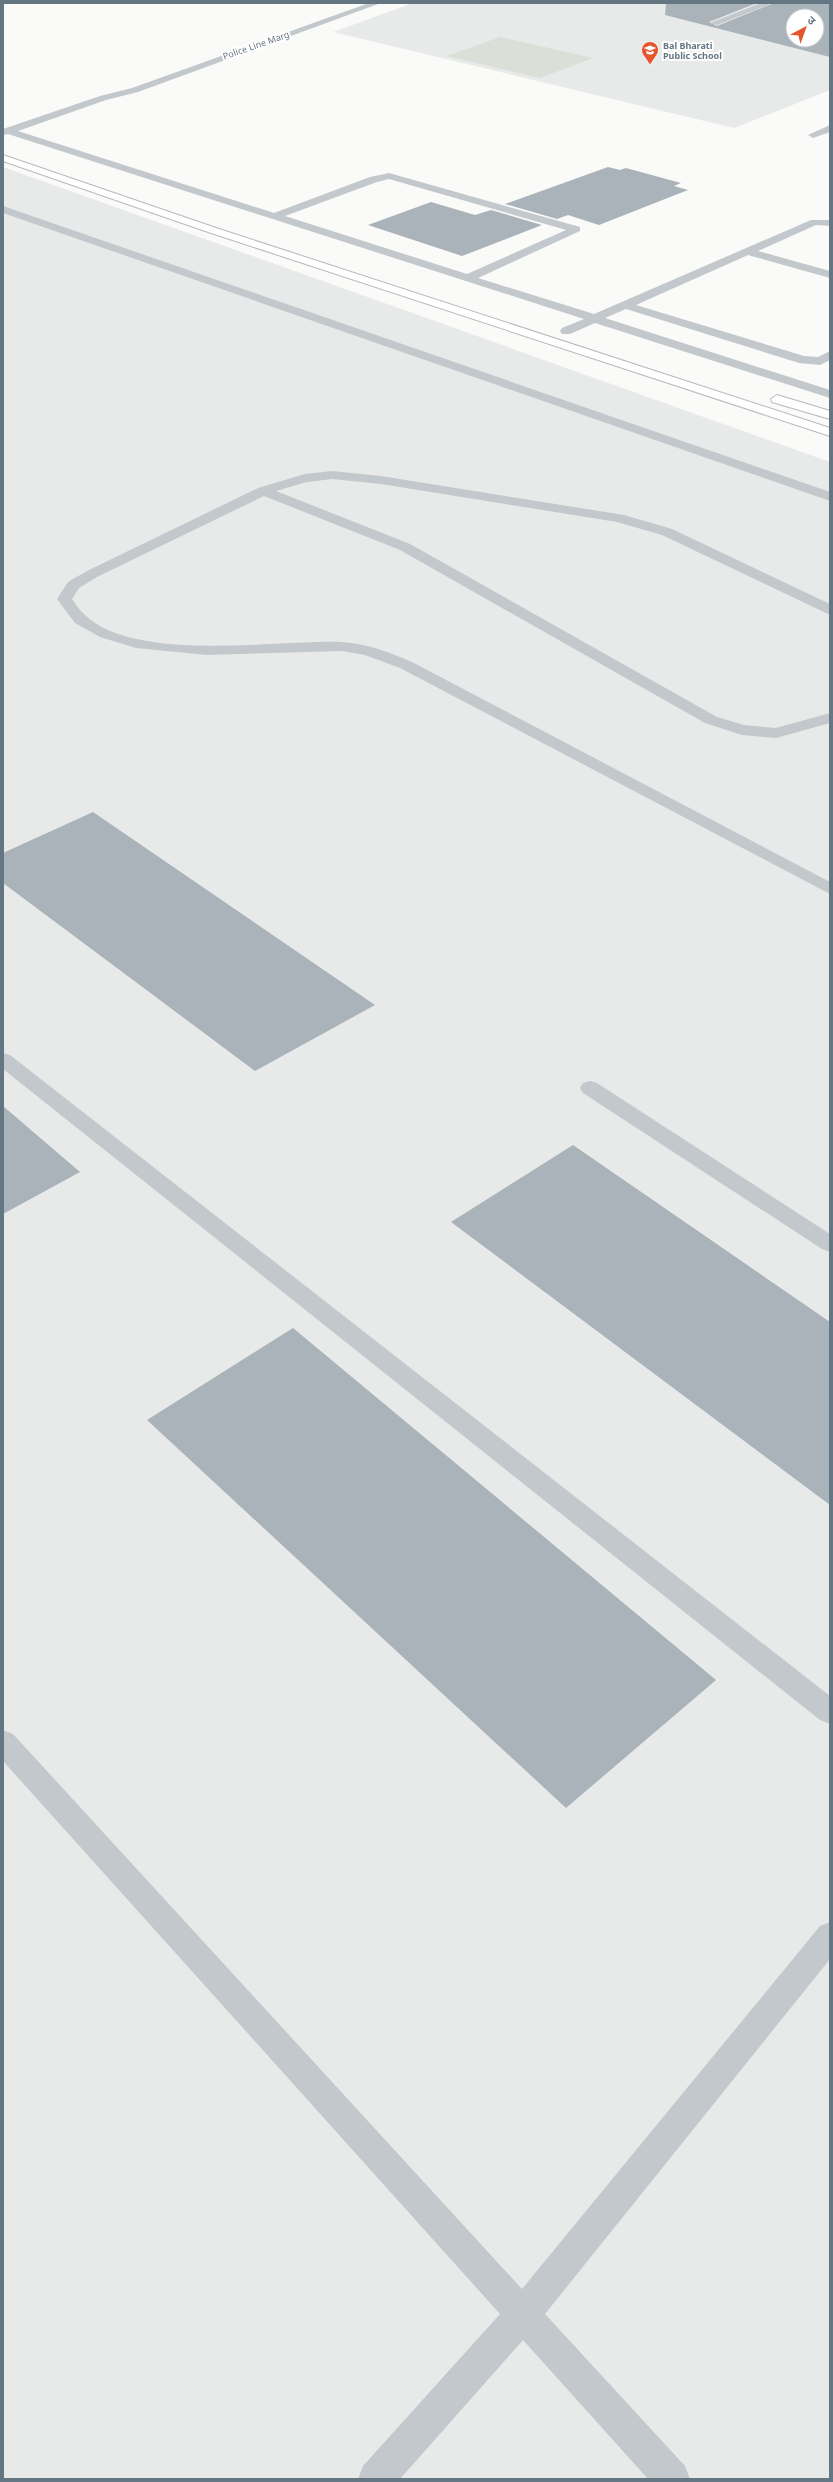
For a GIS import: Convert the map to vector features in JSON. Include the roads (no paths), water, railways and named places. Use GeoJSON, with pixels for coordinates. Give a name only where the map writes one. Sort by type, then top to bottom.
{"type":"FeatureCollection","features":[{"type":"Feature","properties":{"kind":"main road"},"geometry":{"type":"LineString","coordinates":[[3,158],[223,234],[830,432]]}},
{"type":"Feature","properties":{"kind":"main road"},"geometry":{"type":"LineString","coordinates":[[551,326],[582,336]]}},
{"type":"Feature","properties":{"kind":"main road"},"geometry":{"type":"LineString","coordinates":[[762,394],[830,415]]}},
{"type":"Feature","properties":{"kind":"street","name":"Police Line Marg"},"geometry":{"type":"LineString","coordinates":[[8,137],[114,101],[135,90],[377,3]]}},
{"type":"Feature","properties":{"kind":"street"},"geometry":{"type":"LineString","coordinates":[[714,23],[769,3]]}},
{"type":"Feature","properties":{"kind":"street"},"geometry":{"type":"LineString","coordinates":[[813,135],[830,128]]}},
{"type":"Feature","properties":{"kind":"street"},"geometry":{"type":"LineString","coordinates":[[8,137],[275,216],[830,394]]}},
{"type":"Feature","properties":{"kind":"street"},"geometry":{"type":"LineString","coordinates":[[275,216],[374,179],[389,176],[576,229],[468,278]]}},
{"type":"Feature","properties":{"kind":"street"},"geometry":{"type":"LineString","coordinates":[[3,209],[830,497]]}},
{"type":"Feature","properties":{"kind":"street"},"geometry":{"type":"LineString","coordinates":[[566,331],[746,251],[816,222],[830,223]]}},
{"type":"Feature","properties":{"kind":"street"},"geometry":{"type":"LineString","coordinates":[[746,251],[830,275]]}},
{"type":"Feature","properties":{"kind":"street"},"geometry":{"type":"LineString","coordinates":[[625,305],[803,360],[820,361],[830,355]]}},
{"type":"Feature","properties":{"kind":"street"},"geometry":{"type":"LineString","coordinates":[[830,610],[667,532],[619,518],[355,477],[332,475],[305,478],[263,491],[73,585],[64,599],[70,612],[87,625],[114,637],[159,646],[217,652],[347,647],[373,651],[406,665],[830,889]]}},
{"type":"Feature","properties":{"kind":"street"},"geometry":{"type":"LineString","coordinates":[[263,491],[405,547],[711,720],[742,730],[776,733],[830,718]]}},
{"type":"Feature","properties":{"kind":"street"},"geometry":{"type":"LineString","coordinates":[[3,1059],[830,1712]]}},
{"type":"Feature","properties":{"kind":"street"},"geometry":{"type":"LineString","coordinates":[[590,1088],[830,1244]]}},
{"type":"Feature","properties":{"kind":"street"},"geometry":{"type":"LineString","coordinates":[[3,1742],[672,2479]]}},
{"type":"Feature","properties":{"kind":"street"},"geometry":{"type":"LineString","coordinates":[[376,2479],[523,2314],[830,1936]]}},
{"type":"Feature","properties":{"kind":"place","name":"Bal Bharati Public School"},"geometry":{"type":"Point","coordinates":[650,65]}}]}
